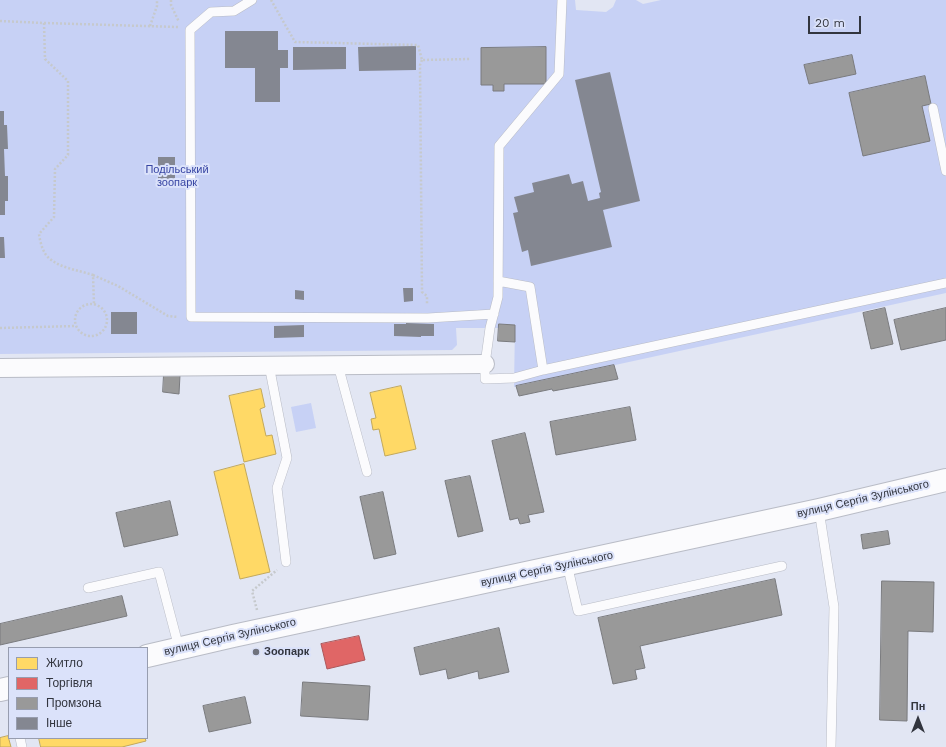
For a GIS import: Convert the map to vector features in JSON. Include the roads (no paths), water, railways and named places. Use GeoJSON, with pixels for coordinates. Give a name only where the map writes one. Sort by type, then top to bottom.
{"type":"FeatureCollection","features":[{"type":"Feature","properties":{"kind":"street"},"geometry":{"type":"LineString","coordinates":[[0,368],[485,364]]}},
{"type":"Feature","properties":{"kind":"street","name":"вулиця Сергія Зулінського"},"geometry":{"type":"LineString","coordinates":[[148,656],[819,510],[946,480]]}},
{"type":"Feature","properties":{"kind":"lane"},"geometry":{"type":"LineString","coordinates":[[252,0],[234,11],[211,12],[190,30],[191,317],[428,318],[494,314]]}},
{"type":"Feature","properties":{"kind":"lane"},"geometry":{"type":"LineString","coordinates":[[562,0],[559,74],[499,146],[498,297],[490,328],[485,364],[485,379],[514,378],[543,370],[946,283]]}},
{"type":"Feature","properties":{"kind":"lane"},"geometry":{"type":"LineString","coordinates":[[933,108],[946,171]]}},
{"type":"Feature","properties":{"kind":"lane"},"geometry":{"type":"LineString","coordinates":[[498,281],[530,287],[543,370]]}},
{"type":"Feature","properties":{"kind":"lane"},"geometry":{"type":"LineString","coordinates":[[269,365],[287,458],[277,488],[286,562]]}},
{"type":"Feature","properties":{"kind":"lane"},"geometry":{"type":"LineString","coordinates":[[338,365],[367,472]]}},
{"type":"Feature","properties":{"kind":"lane"},"geometry":{"type":"LineString","coordinates":[[819,510],[834,607],[831,747]]}},
{"type":"Feature","properties":{"kind":"lane"},"geometry":{"type":"LineString","coordinates":[[567,564],[578,611],[782,566]]}},
{"type":"Feature","properties":{"kind":"lane"},"geometry":{"type":"LineString","coordinates":[[88,588],[159,572],[179,648]]}},
{"type":"Feature","properties":{"kind":"place","name":"Зоопарк"},"geometry":{"type":"Point","coordinates":[256,652]}},
{"type":"Feature","properties":{"kind":"park label","name":"Подільський зоопарк"},"geometry":{"type":"Point","coordinates":[177,176]}}]}
